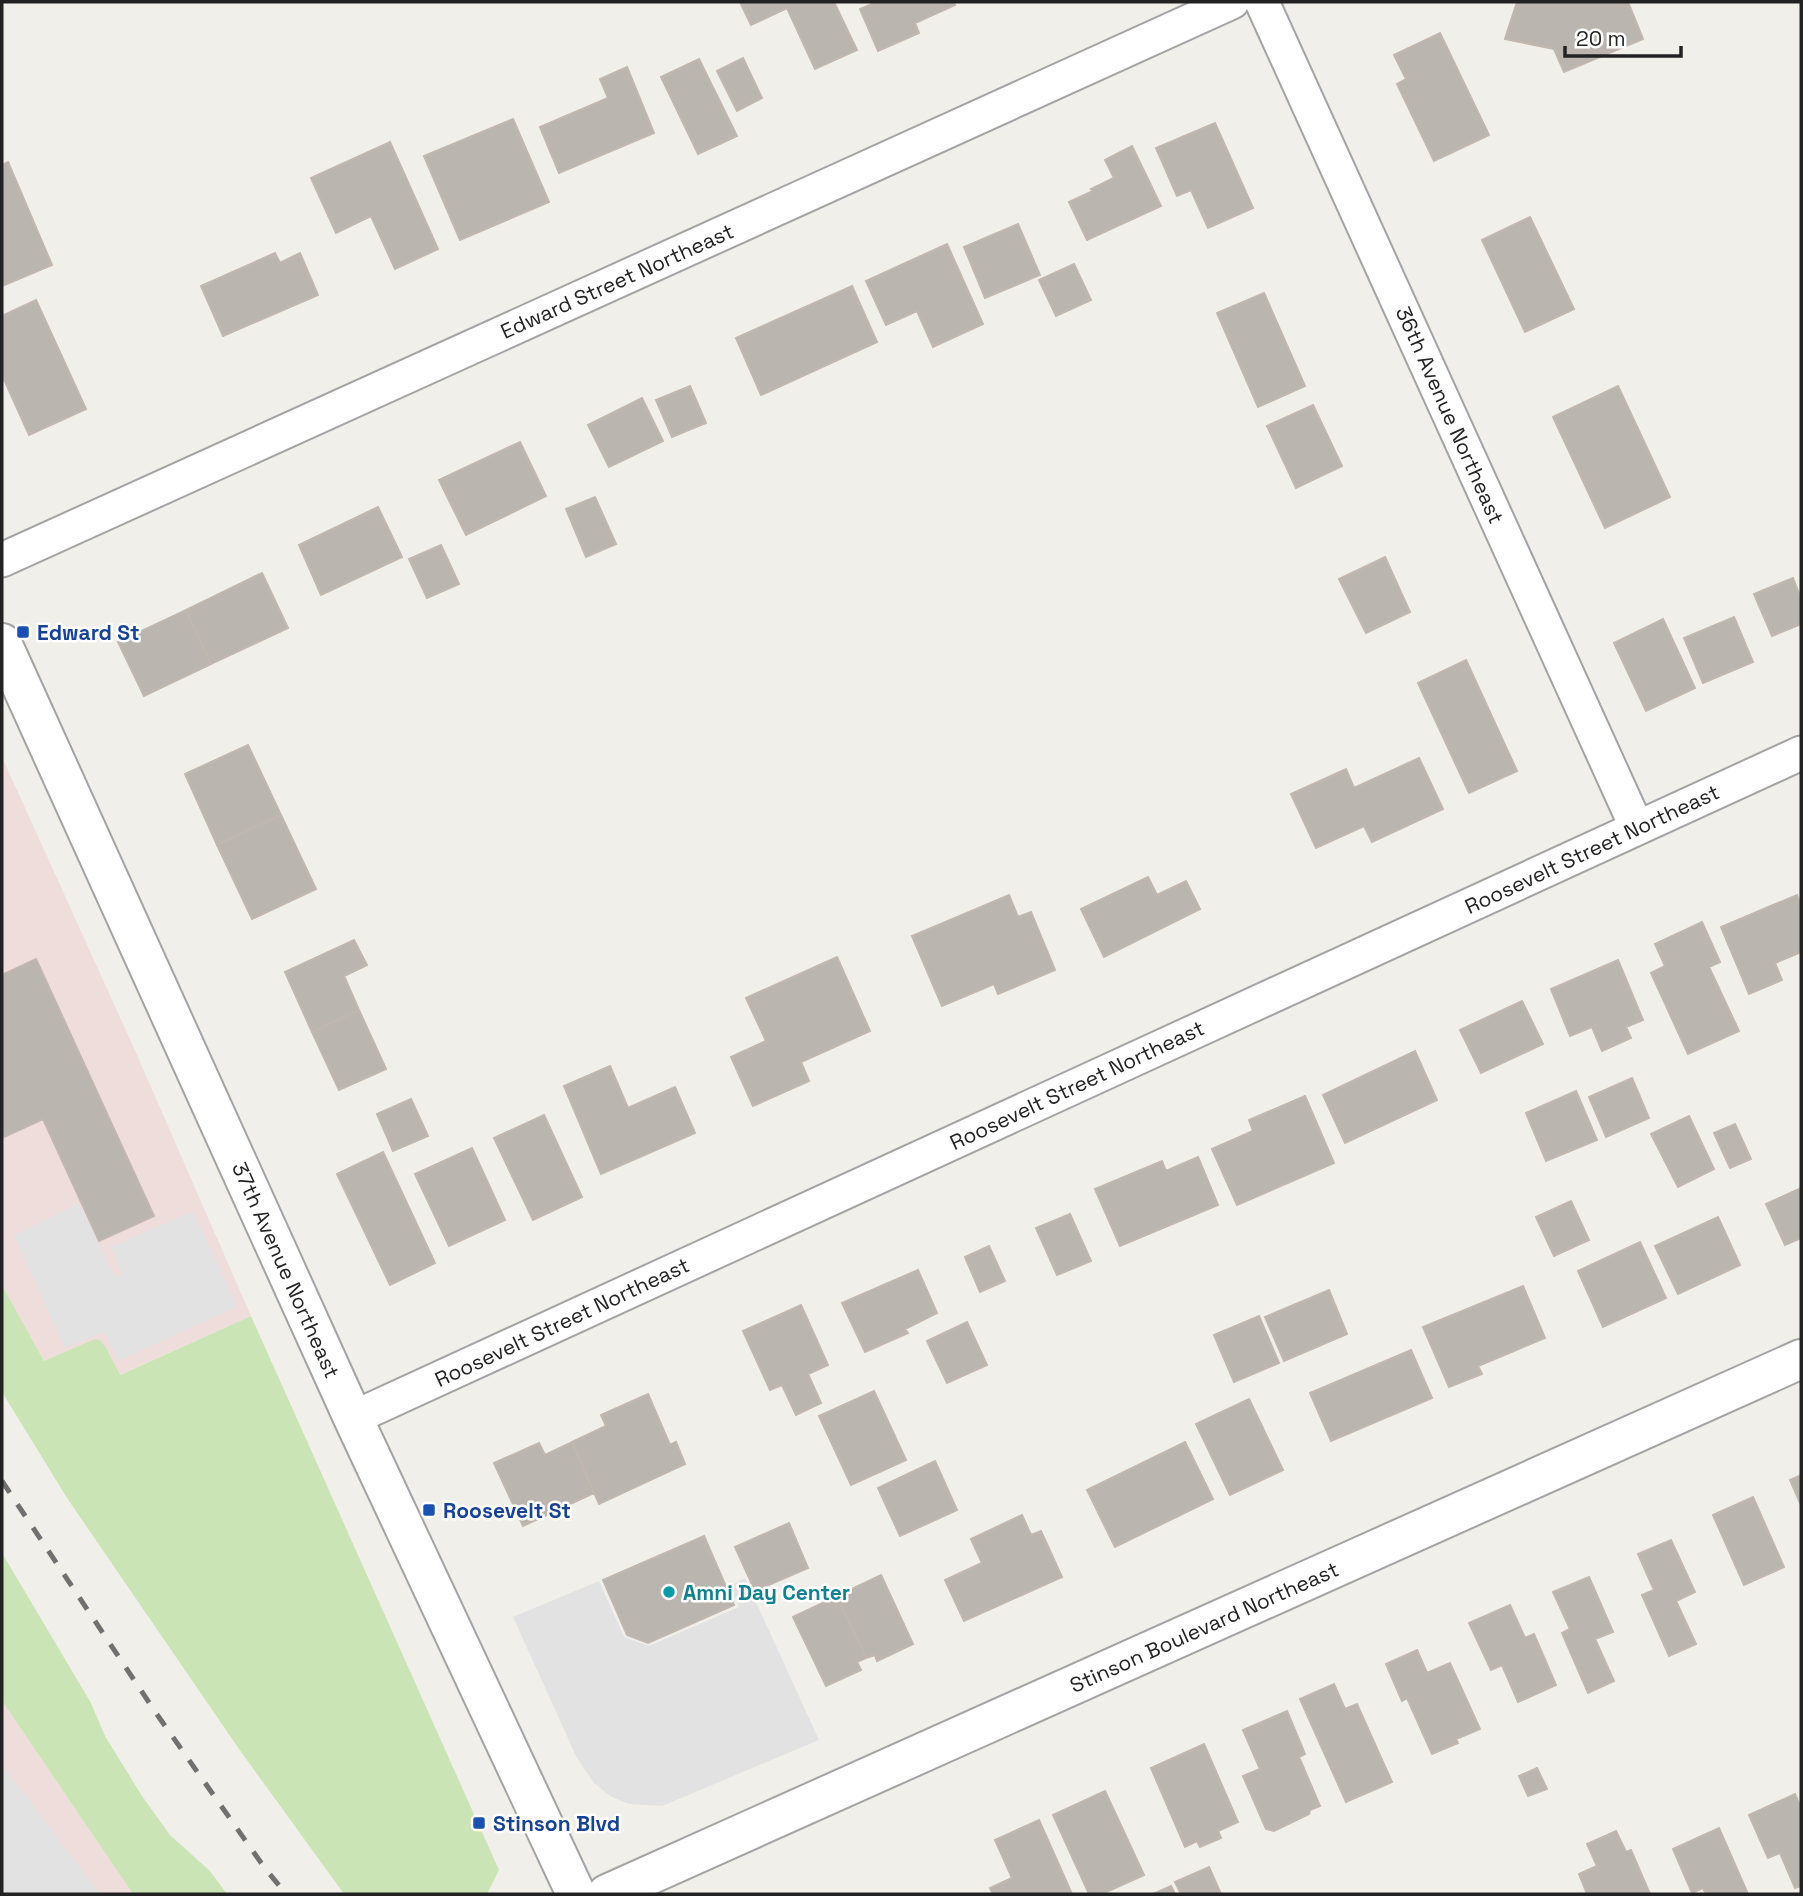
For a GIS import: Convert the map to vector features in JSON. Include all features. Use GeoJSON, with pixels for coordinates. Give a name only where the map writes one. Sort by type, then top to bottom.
{"type":"FeatureCollection","features":[{"type":"Feature","properties":{"kind":"street","name":"Edward Street Northeast"},"geometry":{"type":"LineString","coordinates":[[2,560],[1231,2]]}},
{"type":"Feature","properties":{"kind":"street","name":"36th Avenue Northeast"},"geometry":{"type":"LineString","coordinates":[[1262,2],[1637,828]]}},
{"type":"Feature","properties":{"kind":"street","name":"37th Avenue Northeast"},"geometry":{"type":"LineString","coordinates":[[2,643],[353,1418],[576,1894]]}},
{"type":"Feature","properties":{"kind":"street","name":"Roosevelt Street Northeast"},"geometry":{"type":"LineString","coordinates":[[353,1418],[1801,753]]}},
{"type":"Feature","properties":{"kind":"street","name":"Stinson Boulevard Northeast"},"geometry":{"type":"LineString","coordinates":[[607,1894],[1801,1359]]}},
{"type":"Feature","properties":{"kind":"shaded area"},"geometry":{"type":"Polygon","coordinates":[[[2,757],[251,1316],[119,1375],[100,1340],[44,1361],[2,1285],[2,757]]]}},
{"type":"Feature","properties":{"kind":"shaded area"},"geometry":{"type":"Polygon","coordinates":[[[79,1203],[114,1275],[118,1276],[121,1271],[111,1247],[193,1211],[237,1307],[118,1361],[104,1334],[65,1348],[14,1235],[79,1203]]]}},
{"type":"Feature","properties":{"kind":"shaded area"},"geometry":{"type":"Polygon","coordinates":[[[745,1578],[819,1740],[662,1806],[629,1804],[610,1796],[594,1783],[577,1758],[513,1617],[599,1581],[624,1637],[649,1646],[739,1607],[730,1586],[745,1578]]]}},
{"type":"Feature","properties":{"kind":"shaded area"},"geometry":{"type":"Polygon","coordinates":[[[2,1701],[133,1894],[2,1894],[2,1701]]]}},
{"type":"Feature","properties":{"kind":"shaded area"},"geometry":{"type":"Polygon","coordinates":[[[2,1764],[100,1894],[2,1894],[2,1764]]]}},
{"type":"Feature","properties":{"kind":"green space"},"geometry":{"type":"Polygon","coordinates":[[[2,1285],[44,1361],[95,1339],[105,1346],[120,1375],[251,1316],[499,1870],[487,1894],[344,1894],[239,1749],[67,1498],[2,1392],[2,1285]]]}},
{"type":"Feature","properties":{"kind":"green space"},"geometry":{"type":"Polygon","coordinates":[[[2,1553],[91,1703],[105,1736],[142,1796],[170,1835],[210,1871],[227,1894],[133,1894],[2,1701],[2,1553]]]}},
{"type":"Feature","properties":{"kind":"building"},"geometry":{"type":"Polygon","coordinates":[[[740,2],[834,2],[857,50],[815,69],[787,8],[751,25],[740,2]]]}},
{"type":"Feature","properties":{"kind":"building"},"geometry":{"type":"Polygon","coordinates":[[[877,2],[954,2],[955,5],[915,23],[919,33],[878,51],[860,9],[877,2]]]}},
{"type":"Feature","properties":{"kind":"building"},"geometry":{"type":"Polygon","coordinates":[[[1517,2],[1628,2],[1643,39],[1564,72],[1554,49],[1505,39],[1517,2]]]}},
{"type":"Feature","properties":{"kind":"building"},"geometry":{"type":"Polygon","coordinates":[[[1440,33],[1489,135],[1434,161],[1397,84],[1406,79],[1394,55],[1440,33]]]}},
{"type":"Feature","properties":{"kind":"building"},"geometry":{"type":"Polygon","coordinates":[[[743,58],[762,98],[737,111],[717,71],[743,58]]]}},
{"type":"Feature","properties":{"kind":"building"},"geometry":{"type":"Polygon","coordinates":[[[699,59],[737,136],[698,154],[661,77],[699,59]]]}},
{"type":"Feature","properties":{"kind":"building"},"geometry":{"type":"Polygon","coordinates":[[[627,67],[654,133],[559,173],[540,127],[608,98],[600,79],[627,67]]]}},
{"type":"Feature","properties":{"kind":"building"},"geometry":{"type":"Polygon","coordinates":[[[513,119],[549,202],[460,240],[424,156],[513,119]]]}},
{"type":"Feature","properties":{"kind":"building"},"geometry":{"type":"Polygon","coordinates":[[[1215,123],[1253,208],[1208,228],[1191,190],[1177,196],[1156,148],[1215,123]]]}},
{"type":"Feature","properties":{"kind":"building"},"geometry":{"type":"Polygon","coordinates":[[[390,142],[438,249],[395,269],[371,216],[336,233],[311,178],[390,142]]]}},
{"type":"Feature","properties":{"kind":"building"},"geometry":{"type":"Polygon","coordinates":[[[1132,146],[1161,206],[1087,240],[1069,202],[1114,178],[1105,160],[1132,146]]]}},
{"type":"Feature","properties":{"kind":"building"},"geometry":{"type":"Polygon","coordinates":[[[8,162],[52,265],[2,286],[2,165],[8,162]]]}},
{"type":"Feature","properties":{"kind":"building"},"geometry":{"type":"Polygon","coordinates":[[[1530,217],[1574,309],[1525,332],[1482,240],[1530,217]]]}},
{"type":"Feature","properties":{"kind":"building"},"geometry":{"type":"Polygon","coordinates":[[[1018,224],[1040,275],[985,298],[964,247],[1018,224]]]}},
{"type":"Feature","properties":{"kind":"building"},"geometry":{"type":"Polygon","coordinates":[[[947,244],[983,324],[933,347],[917,311],[886,325],[866,281],[947,244]]]}},
{"type":"Feature","properties":{"kind":"building"},"geometry":{"type":"Polygon","coordinates":[[[275,253],[280,263],[300,253],[318,295],[223,336],[201,286],[275,253]]]}},
{"type":"Feature","properties":{"kind":"building"},"geometry":{"type":"Polygon","coordinates":[[[1074,264],[1091,300],[1056,316],[1039,280],[1074,264]]]}},
{"type":"Feature","properties":{"kind":"building"},"geometry":{"type":"Polygon","coordinates":[[[852,286],[877,342],[761,395],[736,338],[852,286]]]}},
{"type":"Feature","properties":{"kind":"building"},"geometry":{"type":"Polygon","coordinates":[[[1264,293],[1305,386],[1258,407],[1217,313],[1264,293]]]}},
{"type":"Feature","properties":{"kind":"building"},"geometry":{"type":"Polygon","coordinates":[[[36,300],[86,409],[29,435],[2,375],[2,316],[36,300]]]}},
{"type":"Feature","properties":{"kind":"building"},"geometry":{"type":"Polygon","coordinates":[[[690,386],[706,423],[672,437],[656,400],[690,386]]]}},
{"type":"Feature","properties":{"kind":"building"},"geometry":{"type":"Polygon","coordinates":[[[1618,386],[1670,497],[1605,528],[1553,417],[1618,386]]]}},
{"type":"Feature","properties":{"kind":"building"},"geometry":{"type":"Polygon","coordinates":[[[642,398],[663,441],[609,467],[588,425],[642,398]]]}},
{"type":"Feature","properties":{"kind":"building"},"geometry":{"type":"Polygon","coordinates":[[[1313,405],[1342,466],[1296,488],[1267,426],[1313,405]]]}},
{"type":"Feature","properties":{"kind":"building"},"geometry":{"type":"Polygon","coordinates":[[[520,442],[546,496],[466,535],[439,480],[520,442]]]}},
{"type":"Feature","properties":{"kind":"building"},"geometry":{"type":"Polygon","coordinates":[[[595,497],[616,544],[586,557],[566,509],[595,497]]]}},
{"type":"Feature","properties":{"kind":"building"},"geometry":{"type":"Polygon","coordinates":[[[378,507],[402,557],[321,595],[299,545],[378,507]]]}},
{"type":"Feature","properties":{"kind":"building"},"geometry":{"type":"Polygon","coordinates":[[[441,545],[459,584],[427,598],[409,559],[441,545]]]}},
{"type":"Feature","properties":{"kind":"building"},"geometry":{"type":"Polygon","coordinates":[[[1385,557],[1410,612],[1366,633],[1339,579],[1385,557]]]}},
{"type":"Feature","properties":{"kind":"building"},"geometry":{"type":"Polygon","coordinates":[[[262,573],[288,628],[211,664],[186,610],[262,573]]]}},
{"type":"Feature","properties":{"kind":"building"},"geometry":{"type":"Polygon","coordinates":[[[1793,578],[1801,599],[1801,624],[1772,636],[1754,594],[1793,578]]]}},
{"type":"Feature","properties":{"kind":"building"},"geometry":{"type":"Polygon","coordinates":[[[186,610],[211,664],[144,696],[118,642],[186,610]]]}},
{"type":"Feature","properties":{"kind":"building"},"geometry":{"type":"Polygon","coordinates":[[[1734,617],[1753,662],[1703,683],[1684,638],[1734,617]]]}},
{"type":"Feature","properties":{"kind":"building"},"geometry":{"type":"Polygon","coordinates":[[[1663,619],[1695,688],[1646,711],[1614,643],[1663,619]]]}},
{"type":"Feature","properties":{"kind":"building"},"geometry":{"type":"Polygon","coordinates":[[[1466,660],[1517,771],[1469,793],[1418,683],[1466,660]]]}},
{"type":"Feature","properties":{"kind":"building"},"geometry":{"type":"Polygon","coordinates":[[[248,745],[281,815],[217,845],[185,774],[248,745]]]}},
{"type":"Feature","properties":{"kind":"building"},"geometry":{"type":"Polygon","coordinates":[[[1419,758],[1443,809],[1372,842],[1364,826],[1316,848],[1291,794],[1346,769],[1354,788],[1419,758]]]}},
{"type":"Feature","properties":{"kind":"building"},"geometry":{"type":"Polygon","coordinates":[[[281,815],[316,889],[252,919],[217,845],[281,815]]]}},
{"type":"Feature","properties":{"kind":"building"},"geometry":{"type":"Polygon","coordinates":[[[1148,877],[1157,895],[1186,881],[1200,909],[1104,957],[1081,909],[1148,877]]]}},
{"type":"Feature","properties":{"kind":"building"},"geometry":{"type":"Polygon","coordinates":[[[1009,895],[1018,917],[1031,912],[1055,970],[998,994],[994,984],[942,1006],[912,936],[1009,895]]]}},
{"type":"Feature","properties":{"kind":"building"},"geometry":{"type":"Polygon","coordinates":[[[1797,895],[1801,906],[1801,952],[1775,963],[1782,980],[1749,994],[1721,927],[1797,895]]]}},
{"type":"Feature","properties":{"kind":"building"},"geometry":{"type":"Polygon","coordinates":[[[1702,922],[1720,962],[1709,967],[1739,1031],[1688,1054],[1651,973],[1665,966],[1655,944],[1702,922]]]}},
{"type":"Feature","properties":{"kind":"building"},"geometry":{"type":"Polygon","coordinates":[[[354,940],[367,965],[344,976],[359,1010],[312,1032],[285,972],[354,940]]]}},
{"type":"Feature","properties":{"kind":"building"},"geometry":{"type":"Polygon","coordinates":[[[837,957],[870,1031],[801,1062],[809,1081],[753,1106],[731,1057],[766,1041],[746,998],[837,957]]]}},
{"type":"Feature","properties":{"kind":"building"},"geometry":{"type":"Polygon","coordinates":[[[36,959],[154,1216],[99,1241],[43,1119],[2,1138],[2,975],[36,959]]]}},
{"type":"Feature","properties":{"kind":"building"},"geometry":{"type":"Polygon","coordinates":[[[1618,960],[1643,1020],[1626,1027],[1631,1038],[1602,1051],[1592,1027],[1570,1036],[1551,989],[1618,960]]]}},
{"type":"Feature","properties":{"kind":"building"},"geometry":{"type":"Polygon","coordinates":[[[1522,1001],[1543,1044],[1481,1073],[1460,1030],[1522,1001]]]}},
{"type":"Feature","properties":{"kind":"building"},"geometry":{"type":"Polygon","coordinates":[[[359,1010],[386,1069],[339,1090],[312,1032],[359,1010]]]}},
{"type":"Feature","properties":{"kind":"building"},"geometry":{"type":"Polygon","coordinates":[[[1415,1051],[1437,1100],[1345,1143],[1323,1095],[1415,1051]]]}},
{"type":"Feature","properties":{"kind":"building"},"geometry":{"type":"Polygon","coordinates":[[[610,1066],[628,1108],[675,1087],[695,1133],[601,1174],[564,1086],[610,1066]]]}},
{"type":"Feature","properties":{"kind":"building"},"geometry":{"type":"Polygon","coordinates":[[[1632,1078],[1649,1118],[1606,1137],[1589,1097],[1632,1078]]]}},
{"type":"Feature","properties":{"kind":"building"},"geometry":{"type":"Polygon","coordinates":[[[1576,1091],[1597,1140],[1546,1161],[1526,1113],[1576,1091]]]}},
{"type":"Feature","properties":{"kind":"building"},"geometry":{"type":"Polygon","coordinates":[[[1305,1096],[1334,1163],[1237,1205],[1212,1149],[1253,1131],[1249,1120],[1305,1096]]]}},
{"type":"Feature","properties":{"kind":"building"},"geometry":{"type":"Polygon","coordinates":[[[411,1099],[428,1136],[393,1151],[377,1114],[411,1099]]]}},
{"type":"Feature","properties":{"kind":"building"},"geometry":{"type":"Polygon","coordinates":[[[544,1115],[582,1197],[533,1220],[494,1138],[544,1115]]]}},
{"type":"Feature","properties":{"kind":"building"},"geometry":{"type":"Polygon","coordinates":[[[1689,1116],[1714,1169],[1678,1187],[1651,1134],[1689,1116]]]}},
{"type":"Feature","properties":{"kind":"building"},"geometry":{"type":"Polygon","coordinates":[[[1735,1124],[1751,1159],[1730,1168],[1714,1133],[1735,1124]]]}},
{"type":"Feature","properties":{"kind":"building"},"geometry":{"type":"Polygon","coordinates":[[[472,1148],[505,1220],[449,1246],[415,1174],[472,1148]]]}},
{"type":"Feature","properties":{"kind":"building"},"geometry":{"type":"Polygon","coordinates":[[[383,1152],[435,1263],[390,1285],[337,1174],[383,1152]]]}},
{"type":"Feature","properties":{"kind":"building"},"geometry":{"type":"Polygon","coordinates":[[[1198,1157],[1218,1205],[1120,1246],[1095,1189],[1162,1161],[1166,1171],[1198,1157]]]}},
{"type":"Feature","properties":{"kind":"building"},"geometry":{"type":"Polygon","coordinates":[[[1801,1188],[1801,1238],[1785,1245],[1766,1204],[1801,1188]]]}},
{"type":"Feature","properties":{"kind":"building"},"geometry":{"type":"Polygon","coordinates":[[[1571,1201],[1589,1240],[1554,1256],[1536,1217],[1571,1201]]]}},
{"type":"Feature","properties":{"kind":"building"},"geometry":{"type":"Polygon","coordinates":[[[1070,1214],[1091,1261],[1057,1275],[1036,1228],[1070,1214]]]}},
{"type":"Feature","properties":{"kind":"building"},"geometry":{"type":"Polygon","coordinates":[[[1718,1217],[1740,1265],[1678,1294],[1655,1246],[1718,1217]]]}},
{"type":"Feature","properties":{"kind":"building"},"geometry":{"type":"Polygon","coordinates":[[[1640,1242],[1666,1298],[1603,1327],[1578,1271],[1640,1242]]]}},
{"type":"Feature","properties":{"kind":"building"},"geometry":{"type":"Polygon","coordinates":[[[989,1246],[1005,1281],[980,1292],[965,1257],[989,1246]]]}},
{"type":"Feature","properties":{"kind":"building"},"geometry":{"type":"Polygon","coordinates":[[[918,1270],[937,1313],[905,1329],[908,1333],[865,1352],[842,1303],[918,1270]]]}},
{"type":"Feature","properties":{"kind":"building"},"geometry":{"type":"Polygon","coordinates":[[[1523,1286],[1545,1338],[1478,1366],[1482,1374],[1449,1387],[1423,1327],[1523,1286]]]}},
{"type":"Feature","properties":{"kind":"building"},"geometry":{"type":"Polygon","coordinates":[[[1329,1290],[1347,1334],[1284,1361],[1265,1317],[1329,1290]]]}},
{"type":"Feature","properties":{"kind":"building"},"geometry":{"type":"Polygon","coordinates":[[[801,1305],[828,1365],[808,1374],[821,1403],[796,1415],[782,1385],[770,1390],[743,1331],[801,1305]]]}},
{"type":"Feature","properties":{"kind":"building"},"geometry":{"type":"Polygon","coordinates":[[[1259,1316],[1279,1363],[1234,1382],[1214,1335],[1259,1316]]]}},
{"type":"Feature","properties":{"kind":"building"},"geometry":{"type":"Polygon","coordinates":[[[967,1322],[987,1365],[947,1383],[927,1341],[967,1322]]]}},
{"type":"Feature","properties":{"kind":"building"},"geometry":{"type":"Polygon","coordinates":[[[1411,1350],[1432,1398],[1331,1441],[1310,1393],[1411,1350]]]}},
{"type":"Feature","properties":{"kind":"building"},"geometry":{"type":"Polygon","coordinates":[[[874,1391],[906,1460],[851,1485],[819,1416],[874,1391]]]}},
{"type":"Feature","properties":{"kind":"building"},"geometry":{"type":"Polygon","coordinates":[[[648,1394],[670,1445],[676,1442],[685,1464],[599,1504],[572,1442],[606,1426],[601,1415],[648,1394]]]}},
{"type":"Feature","properties":{"kind":"building"},"geometry":{"type":"Polygon","coordinates":[[[1249,1399],[1283,1470],[1230,1495],[1196,1424],[1249,1399]]]}},
{"type":"Feature","properties":{"kind":"building"},"geometry":{"type":"Polygon","coordinates":[[[572,1442],[594,1493],[523,1526],[494,1463],[539,1443],[545,1455],[572,1442]]]}},
{"type":"Feature","properties":{"kind":"building"},"geometry":{"type":"Polygon","coordinates":[[[1185,1442],[1213,1499],[1115,1547],[1087,1490],[1185,1442]]]}},
{"type":"Feature","properties":{"kind":"building"},"geometry":{"type":"Polygon","coordinates":[[[935,1461],[957,1510],[900,1536],[878,1488],[935,1461]]]}},
{"type":"Feature","properties":{"kind":"building"},"geometry":{"type":"Polygon","coordinates":[[[1801,1475],[1801,1505],[1790,1480],[1801,1475]]]}},
{"type":"Feature","properties":{"kind":"building"},"geometry":{"type":"Polygon","coordinates":[[[1753,1497],[1784,1567],[1744,1585],[1713,1515],[1753,1497]]]}},
{"type":"Feature","properties":{"kind":"building"},"geometry":{"type":"Polygon","coordinates":[[[1022,1515],[1031,1535],[1041,1531],[1062,1577],[964,1621],[945,1580],[982,1563],[971,1539],[1022,1515]]]}},
{"type":"Feature","properties":{"kind":"building"},"geometry":{"type":"Polygon","coordinates":[[[789,1523],[808,1568],[755,1591],[735,1547],[789,1523]]]}},
{"type":"Feature","properties":{"kind":"building","name":"Amni Day Center"},"geometry":{"type":"Polygon","coordinates":[[[704,1536],[734,1605],[648,1643],[627,1635],[603,1580],[704,1536]]]}},
{"type":"Feature","properties":{"kind":"building"},"geometry":{"type":"Polygon","coordinates":[[[1671,1540],[1695,1592],[1676,1601],[1696,1644],[1669,1656],[1642,1595],[1654,1590],[1638,1554],[1671,1540]]]}},
{"type":"Feature","properties":{"kind":"building"},"geometry":{"type":"Polygon","coordinates":[[[881,1575],[913,1644],[877,1661],[875,1655],[866,1658],[837,1596],[881,1575]]]}},
{"type":"Feature","properties":{"kind":"building"},"geometry":{"type":"Polygon","coordinates":[[[1589,1577],[1613,1632],[1595,1639],[1614,1681],[1588,1693],[1562,1633],[1570,1629],[1553,1592],[1589,1577]]]}},
{"type":"Feature","properties":{"kind":"building"},"geometry":{"type":"Polygon","coordinates":[[[837,1596],[866,1658],[857,1662],[861,1670],[826,1686],[793,1617],[837,1596]]]}},
{"type":"Feature","properties":{"kind":"building"},"geometry":{"type":"Polygon","coordinates":[[[1510,1605],[1525,1638],[1534,1634],[1556,1685],[1518,1702],[1502,1665],[1491,1670],[1469,1623],[1510,1605]]]}},
{"type":"Feature","properties":{"kind":"building"},"geometry":{"type":"Polygon","coordinates":[[[1417,1650],[1427,1673],[1450,1663],[1480,1729],[1456,1739],[1458,1743],[1432,1754],[1407,1698],[1402,1701],[1386,1664],[1417,1650]]]}},
{"type":"Feature","properties":{"kind":"building"},"geometry":{"type":"Polygon","coordinates":[[[1334,1684],[1345,1709],[1357,1704],[1392,1782],[1346,1802],[1300,1699],[1334,1684]]]}},
{"type":"Feature","properties":{"kind":"building"},"geometry":{"type":"Polygon","coordinates":[[[1287,1711],[1305,1754],[1299,1757],[1320,1806],[1274,1831],[1266,1829],[1243,1776],[1260,1769],[1243,1730],[1287,1711]]]}},
{"type":"Feature","properties":{"kind":"building"},"geometry":{"type":"Polygon","coordinates":[[[1204,1744],[1238,1822],[1218,1831],[1221,1838],[1200,1847],[1197,1841],[1185,1847],[1151,1768],[1204,1744]]]}},
{"type":"Feature","properties":{"kind":"building"},"geometry":{"type":"Polygon","coordinates":[[[1537,1768],[1547,1789],[1528,1796],[1519,1776],[1537,1768]]]}},
{"type":"Feature","properties":{"kind":"building"},"geometry":{"type":"Polygon","coordinates":[[[1105,1791],[1144,1875],[1102,1894],[1089,1894],[1053,1815],[1105,1791]]]}},
{"type":"Feature","properties":{"kind":"building"},"geometry":{"type":"Polygon","coordinates":[[[1795,1794],[1801,1808],[1801,1886],[1795,1888],[1780,1853],[1768,1858],[1749,1815],[1795,1794]]]}},
{"type":"Feature","properties":{"kind":"building"},"geometry":{"type":"Polygon","coordinates":[[[1039,1820],[1072,1894],[993,1894],[990,1888],[1012,1878],[995,1840],[1039,1820]]]}},
{"type":"Feature","properties":{"kind":"building"},"geometry":{"type":"Polygon","coordinates":[[[1719,1828],[1748,1894],[1706,1894],[1703,1888],[1692,1893],[1673,1849],[1719,1828]]]}},
{"type":"Feature","properties":{"kind":"building"},"geometry":{"type":"Polygon","coordinates":[[[1616,1831],[1626,1852],[1631,1850],[1650,1894],[1587,1894],[1579,1874],[1597,1866],[1587,1844],[1616,1831]]]}},
{"type":"Feature","properties":{"kind":"building"},"geometry":{"type":"Polygon","coordinates":[[[1209,1867],[1221,1894],[1181,1894],[1175,1882],[1209,1867]]]}},
{"type":"Feature","properties":{"kind":"building"},"geometry":{"type":"Polygon","coordinates":[[[1171,1886],[1175,1894],[1153,1894],[1171,1886]]]}},
{"type":"Feature","properties":{"kind":"railway"},"geometry":{"type":"LineString","coordinates":[[2,1481],[156,1713],[264,1867],[286,1894]]}},
{"type":"Feature","properties":{"kind":"place","name":"Edward St"},"geometry":{"type":"Point","coordinates":[23,632]}},
{"type":"Feature","properties":{"kind":"place","name":"Roosevelt St"},"geometry":{"type":"Point","coordinates":[429,1510]}},
{"type":"Feature","properties":{"kind":"place","name":"Amni Day Center"},"geometry":{"type":"Point","coordinates":[669,1592]}},
{"type":"Feature","properties":{"kind":"place","name":"Stinson Blvd"},"geometry":{"type":"Point","coordinates":[479,1823]}}]}
